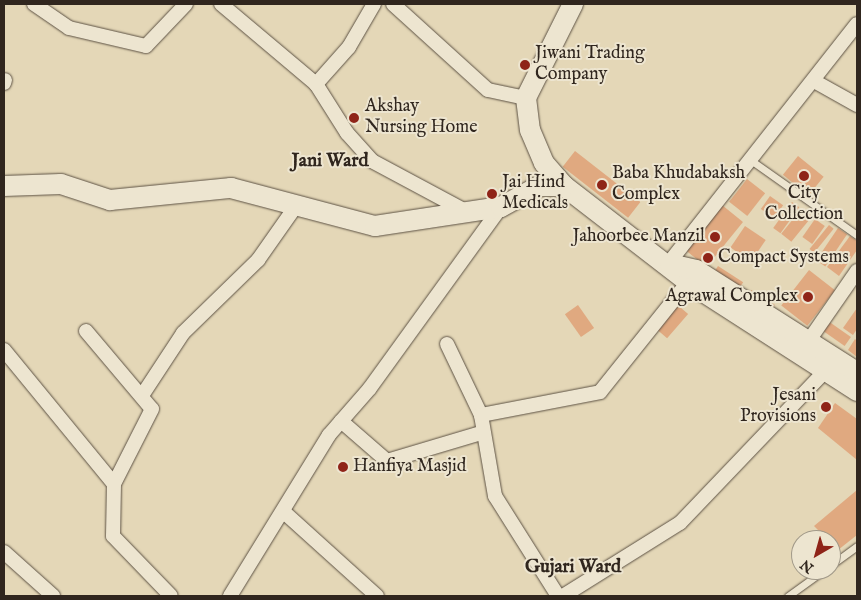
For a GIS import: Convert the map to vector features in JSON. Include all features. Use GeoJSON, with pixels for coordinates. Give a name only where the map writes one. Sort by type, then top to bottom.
{"type":"FeatureCollection","features":[{"type":"Feature","properties":{"kind":"street"},"geometry":{"type":"LineString","coordinates":[[34,4],[69,28],[146,46],[186,4]]}},
{"type":"Feature","properties":{"kind":"street"},"geometry":{"type":"LineString","coordinates":[[221,4],[316,84],[347,133],[372,161],[469,213]]}},
{"type":"Feature","properties":{"kind":"street"},"geometry":{"type":"LineString","coordinates":[[316,84],[349,47],[374,4]]}},
{"type":"Feature","properties":{"kind":"street"},"geometry":{"type":"LineString","coordinates":[[393,4],[488,90],[526,98]]}},
{"type":"Feature","properties":{"kind":"street"},"geometry":{"type":"LineString","coordinates":[[573,4],[526,98],[530,130],[544,163],[564,186],[668,264],[688,282],[805,347]]}},
{"type":"Feature","properties":{"kind":"street"},"geometry":{"type":"LineString","coordinates":[[668,264],[752,161],[857,24]]}},
{"type":"Feature","properties":{"kind":"street"},"geometry":{"type":"LineString","coordinates":[[814,80],[857,105]]}},
{"type":"Feature","properties":{"kind":"street"},"geometry":{"type":"LineString","coordinates":[[4,186],[61,184],[110,200],[231,188],[376,226],[501,207],[539,186],[564,186]]}},
{"type":"Feature","properties":{"kind":"street"},"geometry":{"type":"LineString","coordinates":[[143,394],[184,333],[258,260],[296,206]]}},
{"type":"Feature","properties":{"kind":"street"},"geometry":{"type":"LineString","coordinates":[[230,596],[285,513],[341,421],[501,207]]}},
{"type":"Feature","properties":{"kind":"street"},"geometry":{"type":"LineString","coordinates":[[668,264],[696,270],[831,364],[857,391]]}},
{"type":"Feature","properties":{"kind":"street"},"geometry":{"type":"LineString","coordinates":[[805,347],[857,272]]}},
{"type":"Feature","properties":{"kind":"street"},"geometry":{"type":"LineString","coordinates":[[482,415],[600,392],[688,282]]}},
{"type":"Feature","properties":{"kind":"street"},"geometry":{"type":"LineString","coordinates":[[86,331],[143,394],[152,409],[114,484],[113,536],[171,596]]}},
{"type":"Feature","properties":{"kind":"street"},"geometry":{"type":"LineString","coordinates":[[447,344],[482,415],[481,433],[495,496],[558,596]]}},
{"type":"Feature","properties":{"kind":"street"},"geometry":{"type":"LineString","coordinates":[[4,350],[114,484]]}},
{"type":"Feature","properties":{"kind":"street"},"geometry":{"type":"LineString","coordinates":[[831,364],[857,372]]}},
{"type":"Feature","properties":{"kind":"street"},"geometry":{"type":"LineString","coordinates":[[563,596],[680,523],[831,364]]}},
{"type":"Feature","properties":{"kind":"street"},"geometry":{"type":"LineString","coordinates":[[341,421],[387,461],[481,433]]}},
{"type":"Feature","properties":{"kind":"street"},"geometry":{"type":"LineString","coordinates":[[285,513],[377,596]]}},
{"type":"Feature","properties":{"kind":"street"},"geometry":{"type":"LineString","coordinates":[[4,552],[52,596]]}},
{"type":"Feature","properties":{"kind":"lane"},"geometry":{"type":"LineString","coordinates":[[752,161],[857,235]]}},
{"type":"Feature","properties":{"kind":"lane"},"geometry":{"type":"LineString","coordinates":[[841,558],[857,546]]}},
{"type":"Feature","properties":{"kind":"lane"},"geometry":{"type":"LineString","coordinates":[[788,596],[810,580]]}},
{"type":"Feature","properties":{"kind":"building","name":"Baba Khudabaksh Complex"},"geometry":{"type":"Polygon","coordinates":[[[575,151],[640,202],[628,218],[563,167],[575,151]]]}},
{"type":"Feature","properties":{"kind":"building","name":"City Collection"},"geometry":{"type":"Polygon","coordinates":[[[798,156],[824,177],[809,195],[783,175],[798,156]]]}},
{"type":"Feature","properties":{"kind":"building"},"geometry":{"type":"Polygon","coordinates":[[[747,179],[765,193],[747,216],[729,202],[747,179]]]}},
{"type":"Feature","properties":{"kind":"building"},"geometry":{"type":"Polygon","coordinates":[[[770,196],[783,205],[774,218],[761,209],[770,196]]]}},
{"type":"Feature","properties":{"kind":"building"},"geometry":{"type":"Polygon","coordinates":[[[792,202],[799,207],[780,233],[773,228],[792,202]]]}},
{"type":"Feature","properties":{"kind":"building","name":"Jahoorbee Manzil"},"geometry":{"type":"Polygon","coordinates":[[[722,205],[743,222],[706,267],[685,250],[722,205]]]}},
{"type":"Feature","properties":{"kind":"building"},"geometry":{"type":"Polygon","coordinates":[[[802,208],[812,216],[791,242],[781,234],[802,208]]]}},
{"type":"Feature","properties":{"kind":"building"},"geometry":{"type":"Polygon","coordinates":[[[815,219],[825,226],[812,244],[802,237],[815,219]]]}},
{"type":"Feature","properties":{"kind":"building"},"geometry":{"type":"Polygon","coordinates":[[[829,225],[834,229],[814,253],[809,249],[829,225]]]}},
{"type":"Feature","properties":{"kind":"building"},"geometry":{"type":"Polygon","coordinates":[[[745,226],[766,240],[751,262],[730,248],[745,226]]]}},
{"type":"Feature","properties":{"kind":"building"},"geometry":{"type":"Polygon","coordinates":[[[838,228],[847,234],[825,266],[816,260],[838,228]]]}},
{"type":"Feature","properties":{"kind":"building"},"geometry":{"type":"Polygon","coordinates":[[[850,236],[857,241],[857,250],[839,276],[827,267],[850,236]]]}},
{"type":"Feature","properties":{"kind":"building"},"geometry":{"type":"Polygon","coordinates":[[[718,266],[743,282],[737,292],[712,275],[718,266]]]}},
{"type":"Feature","properties":{"kind":"building","name":"Agrawal Complex"},"geometry":{"type":"Polygon","coordinates":[[[809,270],[835,290],[807,326],[781,305],[809,270]]]}},
{"type":"Feature","properties":{"kind":"building"},"geometry":{"type":"Polygon","coordinates":[[[751,290],[775,305],[771,311],[747,296],[751,290]]]}},
{"type":"Feature","properties":{"kind":"building"},"geometry":{"type":"Polygon","coordinates":[[[673,301],[688,314],[667,338],[652,325],[673,301]]]}},
{"type":"Feature","properties":{"kind":"building"},"geometry":{"type":"Polygon","coordinates":[[[578,305],[594,328],[581,337],[565,314],[578,305]]]}},
{"type":"Feature","properties":{"kind":"building"},"geometry":{"type":"Polygon","coordinates":[[[857,308],[857,329],[853,335],[843,328],[857,308]]]}},
{"type":"Feature","properties":{"kind":"building"},"geometry":{"type":"Polygon","coordinates":[[[828,321],[851,337],[845,346],[822,330],[828,321]]]}},
{"type":"Feature","properties":{"kind":"building"},"geometry":{"type":"Polygon","coordinates":[[[855,339],[857,341],[857,357],[848,350],[855,339]]]}},
{"type":"Feature","properties":{"kind":"building"},"geometry":{"type":"Polygon","coordinates":[[[835,403],[857,419],[857,460],[818,428],[835,403]]]}},
{"type":"Feature","properties":{"kind":"building"},"geometry":{"type":"Polygon","coordinates":[[[857,490],[857,535],[841,548],[841,530],[818,530],[814,526],[857,490]]]}},
{"type":"Feature","properties":{"kind":"place","name":"Jiwani Trading Company"},"geometry":{"type":"Point","coordinates":[525,65]}},
{"type":"Feature","properties":{"kind":"place","name":"Akshay Nursing Home"},"geometry":{"type":"Point","coordinates":[354,118]}},
{"type":"Feature","properties":{"kind":"place","name":"City Collection"},"geometry":{"type":"Point","coordinates":[804,176]}},
{"type":"Feature","properties":{"kind":"place","name":"Baba Khudabaksh Complex"},"geometry":{"type":"Point","coordinates":[602,185]}},
{"type":"Feature","properties":{"kind":"place","name":"Jai Hind Medicals"},"geometry":{"type":"Point","coordinates":[492,194]}},
{"type":"Feature","properties":{"kind":"place","name":"Jahoorbee Manzil"},"geometry":{"type":"Point","coordinates":[715,237]}},
{"type":"Feature","properties":{"kind":"place","name":"Compact Systems"},"geometry":{"type":"Point","coordinates":[708,258]}},
{"type":"Feature","properties":{"kind":"place","name":"Agrawal Complex"},"geometry":{"type":"Point","coordinates":[808,297]}},
{"type":"Feature","properties":{"kind":"place","name":"Jesani Provisions"},"geometry":{"type":"Point","coordinates":[826,407]}},
{"type":"Feature","properties":{"kind":"place","name":"Hanfiya Masjid"},"geometry":{"type":"Point","coordinates":[343,467]}},
{"type":"Feature","properties":{"kind":"district","name":"Jani Ward"},"geometry":{"type":"Point","coordinates":[330,162]}},
{"type":"Feature","properties":{"kind":"district","name":"Gujari Ward"},"geometry":{"type":"Point","coordinates":[573,568]}}]}
